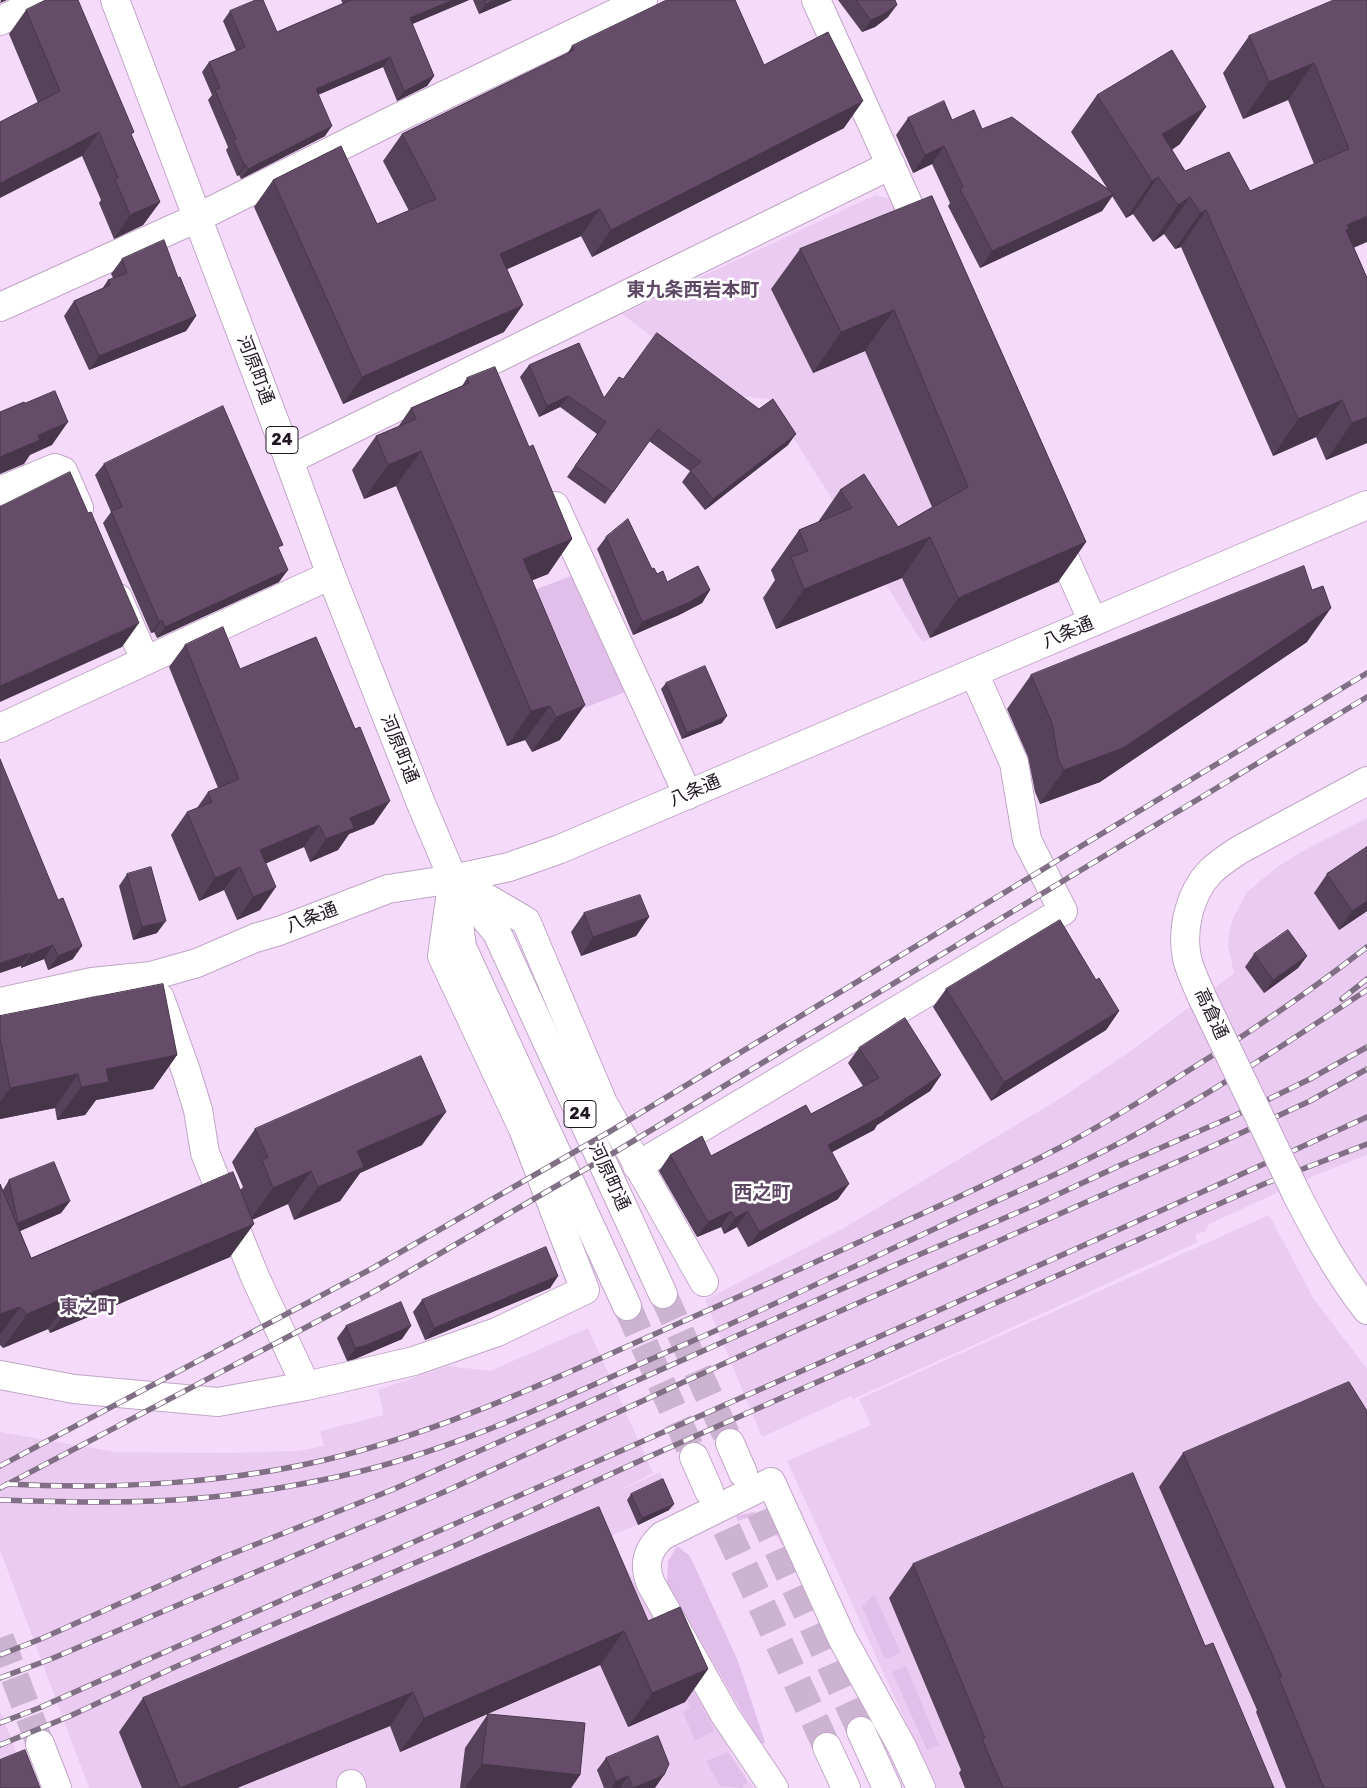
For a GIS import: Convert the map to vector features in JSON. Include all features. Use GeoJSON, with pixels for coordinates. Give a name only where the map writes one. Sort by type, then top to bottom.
{"type":"FeatureCollection","features":[{"type":"Feature","properties":{"kind":"main road"},"geometry":{"type":"LineString","coordinates":[[0,21],[41,0]]}},
{"type":"Feature","properties":{"kind":"main road","name":"河原町通"},"geometry":{"type":"LineString","coordinates":[[115,0],[331,575],[420,801],[453,879],[462,948],[627,1306]]}},
{"type":"Feature","properties":{"kind":"main road"},"geometry":{"type":"LineString","coordinates":[[0,307],[197,218],[402,116],[643,0]]}},
{"type":"Feature","properties":{"kind":"main road"},"geometry":{"type":"LineString","coordinates":[[816,0],[934,263]]}},
{"type":"Feature","properties":{"kind":"main road"},"geometry":{"type":"LineString","coordinates":[[289,460],[891,165]]}},
{"type":"Feature","properties":{"kind":"main road"},"geometry":{"type":"LineString","coordinates":[[488,362],[501,388]]}},
{"type":"Feature","properties":{"kind":"main road"},"geometry":{"type":"LineString","coordinates":[[0,491],[55,468],[63,471],[90,534]]}},
{"type":"Feature","properties":{"kind":"main road"},"geometry":{"type":"LineString","coordinates":[[545,485],[688,795]]}},
{"type":"Feature","properties":{"kind":"main road","name":"八条通"},"geometry":{"type":"LineString","coordinates":[[0,1002],[92,982],[151,976],[197,963],[255,938],[388,890],[509,867],[534,858],[688,795],[1367,505]]}},
{"type":"Feature","properties":{"kind":"main road"},"geometry":{"type":"LineString","coordinates":[[1045,514],[1094,622]]}},
{"type":"Feature","properties":{"kind":"main road"},"geometry":{"type":"LineString","coordinates":[[0,728],[331,575]]}},
{"type":"Feature","properties":{"kind":"main road"},"geometry":{"type":"LineString","coordinates":[[110,579],[145,660]]}},
{"type":"Feature","properties":{"kind":"main road"},"geometry":{"type":"LineString","coordinates":[[637,1166],[1063,912],[1027,840],[1014,764],[974,673]]}},
{"type":"Feature","properties":{"kind":"main road","name":"高倉通"},"geometry":{"type":"LineString","coordinates":[[1367,781],[1225,859],[1210,873],[1192,901],[1187,919],[1185,940],[1187,957],[1202,997],[1297,1195],[1321,1242],[1367,1310]]}},
{"type":"Feature","properties":{"kind":"main road"},"geometry":{"type":"LineString","coordinates":[[0,1375],[74,1389],[218,1402],[306,1386],[414,1360],[487,1335],[585,1290],[523,1128],[442,956],[453,879],[526,922],[603,1103],[704,1282]]}},
{"type":"Feature","properties":{"kind":"main road","name":"河原町通"},"geometry":{"type":"LineString","coordinates":[[453,879],[497,933],[663,1294]]}},
{"type":"Feature","properties":{"kind":"main road"},"geometry":{"type":"LineString","coordinates":[[151,976],[191,1086],[198,1110],[205,1153],[255,1277],[306,1386]]}},
{"type":"Feature","properties":{"kind":"main road"},"geometry":{"type":"LineString","coordinates":[[730,1443],[743,1473]]}},
{"type":"Feature","properties":{"kind":"main road"},"geometry":{"type":"LineString","coordinates":[[694,1457],[709,1491]]}},
{"type":"Feature","properties":{"kind":"main road"},"geometry":{"type":"LineString","coordinates":[[774,1788],[725,1715],[651,1584],[646,1562],[652,1547],[662,1536],[771,1482],[842,1638],[902,1747],[921,1788]]}},
{"type":"Feature","properties":{"kind":"main road"},"geometry":{"type":"LineString","coordinates":[[861,1731],[887,1788]]}},
{"type":"Feature","properties":{"kind":"main road"},"geometry":{"type":"LineString","coordinates":[[40,1744],[57,1788]]}},
{"type":"Feature","properties":{"kind":"main road"},"geometry":{"type":"LineString","coordinates":[[827,1747],[846,1788]]}},
{"type":"Feature","properties":{"kind":"shaded area"},"geometry":{"type":"Polygon","coordinates":[[[875,195],[890,199],[1059,582],[922,642],[769,399],[729,395],[622,314],[875,195]]]}},
{"type":"Feature","properties":{"kind":"shaded area"},"geometry":{"type":"Polygon","coordinates":[[[571,576],[625,692],[564,716],[516,597],[571,576]]]}},
{"type":"Feature","properties":{"kind":"shaded area"},"geometry":{"type":"Polygon","coordinates":[[[1367,818],[1367,1155],[1318,1174],[1209,1224],[1206,1231],[1195,1235],[1198,1242],[853,1399],[851,1396],[762,1437],[705,1300],[844,1228],[1056,1101],[1135,1048],[1234,973],[1228,946],[1229,934],[1232,920],[1247,892],[1277,867],[1301,852],[1367,818]]]}},
{"type":"Feature","properties":{"kind":"shaded area"},"geometry":{"type":"Polygon","coordinates":[[[1269,1215],[1314,1299],[1367,1369],[1367,1788],[936,1788],[787,1461],[871,1425],[859,1399],[1269,1215]]]}},
{"type":"Feature","properties":{"kind":"shaded area"},"geometry":{"type":"Polygon","coordinates":[[[588,1328],[653,1473],[615,1493],[660,1472],[675,1508],[609,1537],[733,1757],[754,1788],[89,1788],[0,1550],[0,1432],[116,1452],[225,1453],[298,1451],[324,1446],[320,1431],[384,1415],[378,1390],[448,1366],[490,1371],[588,1328]]]}},
{"type":"Feature","properties":{"kind":"shaded area"},"geometry":{"type":"Polygon","coordinates":[[[753,1512],[770,1519],[787,1543],[782,1545],[770,1527],[759,1520],[745,1518],[738,1521],[736,1516],[753,1512]]]}},
{"type":"Feature","properties":{"kind":"shaded area"},"geometry":{"type":"Polygon","coordinates":[[[677,1546],[690,1556],[738,1661],[765,1742],[761,1745],[667,1583],[668,1561],[677,1546]]]}},
{"type":"Feature","properties":{"kind":"shaded area"},"geometry":{"type":"Polygon","coordinates":[[[874,1594],[901,1653],[885,1659],[862,1607],[874,1594]]]}},
{"type":"Feature","properties":{"kind":"shaded area"},"geometry":{"type":"Polygon","coordinates":[[[677,1662],[715,1730],[695,1741],[683,1712],[690,1708],[671,1664],[677,1662]]]}},
{"type":"Feature","properties":{"kind":"shaded area"},"geometry":{"type":"Polygon","coordinates":[[[906,1666],[939,1745],[927,1750],[892,1672],[906,1666]]]}},
{"type":"Feature","properties":{"kind":"shaded area"},"geometry":{"type":"Polygon","coordinates":[[[0,1710],[17,1754],[0,1761],[0,1710]]]}},
{"type":"Feature","properties":{"kind":"shaded area"},"geometry":{"type":"Polygon","coordinates":[[[728,1752],[748,1783],[743,1785],[743,1788],[720,1786],[706,1761],[728,1752]]]}},
{"type":"Feature","properties":{"kind":"building"},"geometry":{"type":"Polygon","coordinates":[[[46,0],[78,0],[134,132],[131,134],[160,202],[130,215],[115,179],[118,178],[99,132],[0,183],[0,122],[60,91],[26,10],[46,0]]]}},
{"type":"Feature","properties":{"kind":"building"},"geometry":{"type":"Polygon","coordinates":[[[256,0],[263,0],[277,32],[351,0],[453,0],[410,18],[434,76],[404,91],[390,57],[316,89],[332,126],[248,169],[244,165],[233,140],[236,139],[215,90],[220,88],[209,62],[245,47],[230,11],[256,0]]]}},
{"type":"Feature","properties":{"kind":"building"},"geometry":{"type":"Polygon","coordinates":[[[485,0],[496,0],[486,4],[485,0]]]}},
{"type":"Feature","properties":{"kind":"building"},"geometry":{"type":"Polygon","coordinates":[[[667,0],[735,0],[764,65],[828,32],[863,101],[611,230],[600,209],[500,254],[523,305],[362,377],[273,180],[341,146],[377,224],[436,199],[402,134],[574,50],[572,46],[667,0]]]}},
{"type":"Feature","properties":{"kind":"building"},"geometry":{"type":"Polygon","coordinates":[[[856,0],[895,0],[897,5],[871,20],[856,0]]]}},
{"type":"Feature","properties":{"kind":"building"},"geometry":{"type":"Polygon","coordinates":[[[1334,0],[1367,0],[1367,216],[1347,225],[1349,229],[1346,230],[1367,278],[1367,417],[1352,423],[1342,400],[1298,419],[1206,210],[1200,213],[1190,197],[1178,205],[1158,177],[1152,181],[1097,95],[1172,50],[1206,107],[1162,134],[1185,171],[1229,152],[1250,191],[1349,149],[1314,63],[1269,82],[1249,36],[1334,0]]]}},
{"type":"Feature","properties":{"kind":"building"},"geometry":{"type":"Polygon","coordinates":[[[944,101],[952,120],[974,110],[982,129],[1012,117],[1114,194],[992,251],[960,189],[963,187],[944,146],[925,155],[908,118],[944,101]]]}},
{"type":"Feature","properties":{"kind":"building"},"geometry":{"type":"Polygon","coordinates":[[[932,196],[1086,542],[958,598],[930,537],[804,589],[791,557],[808,551],[799,530],[852,508],[840,490],[864,474],[898,527],[968,487],[894,310],[841,332],[800,249],[932,196]]]}},
{"type":"Feature","properties":{"kind":"building"},"geometry":{"type":"Polygon","coordinates":[[[164,240],[178,278],[180,277],[196,316],[99,356],[74,301],[110,285],[108,280],[127,273],[122,259],[164,240]]]}},
{"type":"Feature","properties":{"kind":"building"},"geometry":{"type":"Polygon","coordinates":[[[657,333],[759,409],[773,399],[796,434],[713,499],[690,470],[701,462],[658,429],[613,492],[575,466],[606,422],[568,396],[547,406],[529,365],[579,343],[604,398],[619,377],[623,379],[657,333]]]}},
{"type":"Feature","properties":{"kind":"building"},"geometry":{"type":"Polygon","coordinates":[[[495,367],[529,447],[533,445],[572,539],[523,559],[585,705],[556,717],[550,706],[531,711],[421,451],[388,465],[376,436],[416,419],[411,408],[469,383],[467,378],[495,367]]]}},
{"type":"Feature","properties":{"kind":"building"},"geometry":{"type":"Polygon","coordinates":[[[55,391],[68,422],[38,435],[40,440],[0,457],[0,412],[55,391]]]}},
{"type":"Feature","properties":{"kind":"building"},"geometry":{"type":"Polygon","coordinates":[[[223,406],[283,545],[278,547],[288,570],[165,627],[162,620],[159,622],[111,511],[122,507],[104,464],[223,406]]]}},
{"type":"Feature","properties":{"kind":"building"},"geometry":{"type":"Polygon","coordinates":[[[70,472],[88,513],[91,512],[139,623],[0,686],[0,507],[70,472]]]}},
{"type":"Feature","properties":{"kind":"building"},"geometry":{"type":"Polygon","coordinates":[[[628,519],[652,569],[654,568],[657,574],[663,571],[667,582],[698,566],[710,590],[688,603],[642,622],[606,537],[628,519]]]}},
{"type":"Feature","properties":{"kind":"building"},"geometry":{"type":"Polygon","coordinates":[[[1304,566],[1312,590],[1323,586],[1331,608],[1123,748],[1064,770],[1058,758],[1052,723],[1031,675],[1304,566]]]}},
{"type":"Feature","properties":{"kind":"building"},"geometry":{"type":"Polygon","coordinates":[[[223,627],[240,669],[316,637],[355,729],[360,727],[390,801],[350,818],[354,828],[326,839],[319,825],[260,850],[276,887],[253,897],[240,867],[215,878],[187,812],[212,802],[208,792],[239,779],[185,645],[223,627]]]}},
{"type":"Feature","properties":{"kind":"building"},"geometry":{"type":"Polygon","coordinates":[[[705,666],[727,716],[687,733],[666,683],[705,666]]]}},
{"type":"Feature","properties":{"kind":"building"},"geometry":{"type":"Polygon","coordinates":[[[0,759],[58,900],[63,898],[82,946],[58,956],[53,945],[0,963],[0,759]]]}},
{"type":"Feature","properties":{"kind":"building"},"geometry":{"type":"Polygon","coordinates":[[[1367,847],[1367,901],[1352,911],[1327,874],[1367,847]]]}},
{"type":"Feature","properties":{"kind":"building"},"geometry":{"type":"Polygon","coordinates":[[[151,867],[166,921],[142,927],[127,874],[151,867]]]}},
{"type":"Feature","properties":{"kind":"building"},"geometry":{"type":"Polygon","coordinates":[[[640,895],[649,917],[593,937],[584,913],[640,895]]]}},
{"type":"Feature","properties":{"kind":"building"},"geometry":{"type":"Polygon","coordinates":[[[1060,920],[1096,980],[1099,978],[1119,1011],[1004,1082],[946,989],[1060,920]]]}},
{"type":"Feature","properties":{"kind":"building"},"geometry":{"type":"Polygon","coordinates":[[[1288,930],[1307,956],[1273,980],[1254,954],[1288,930]]]}},
{"type":"Feature","properties":{"kind":"building"},"geometry":{"type":"Polygon","coordinates":[[[163,984],[177,1055],[106,1069],[109,1082],[81,1087],[78,1074],[10,1088],[0,1038],[0,1016],[163,984]]]}},
{"type":"Feature","properties":{"kind":"building"},"geometry":{"type":"Polygon","coordinates":[[[905,1018],[941,1075],[885,1114],[828,1145],[849,1184],[759,1232],[748,1211],[735,1218],[731,1211],[708,1222],[670,1155],[702,1136],[711,1156],[806,1105],[811,1114],[879,1078],[859,1048],[905,1018]]]}},
{"type":"Feature","properties":{"kind":"building"},"geometry":{"type":"Polygon","coordinates":[[[421,1056],[446,1112],[357,1151],[364,1167],[318,1187],[311,1171],[273,1188],[262,1160],[268,1157],[255,1129],[421,1056]]]}},
{"type":"Feature","properties":{"kind":"building"},"geometry":{"type":"Polygon","coordinates":[[[54,1162],[70,1201],[18,1223],[9,1180],[54,1162]]]}},
{"type":"Feature","properties":{"kind":"building"},"geometry":{"type":"Polygon","coordinates":[[[233,1172],[254,1224],[74,1300],[72,1295],[27,1314],[20,1307],[0,1314],[0,1184],[31,1258],[233,1172]]]}},
{"type":"Feature","properties":{"kind":"building"},"geometry":{"type":"Polygon","coordinates":[[[546,1247],[558,1276],[434,1328],[422,1300],[546,1247]]]}},
{"type":"Feature","properties":{"kind":"building"},"geometry":{"type":"Polygon","coordinates":[[[401,1302],[411,1326],[355,1348],[346,1326],[401,1302]]]}},
{"type":"Feature","properties":{"kind":"building"},"geometry":{"type":"Polygon","coordinates":[[[1349,1382],[1367,1411],[1367,1788],[1324,1788],[1279,1678],[1282,1677],[1183,1453],[1349,1382]]]}},
{"type":"Feature","properties":{"kind":"building"},"geometry":{"type":"Polygon","coordinates":[[[1133,1473],[1205,1646],[1213,1643],[1274,1788],[1003,1788],[982,1739],[985,1738],[913,1564],[1133,1473]]]}},
{"type":"Feature","properties":{"kind":"building"},"geometry":{"type":"Polygon","coordinates":[[[663,1479],[674,1504],[642,1518],[631,1494],[663,1479]]]}},
{"type":"Feature","properties":{"kind":"building"},"geometry":{"type":"Polygon","coordinates":[[[599,1507],[648,1621],[680,1607],[708,1669],[652,1693],[624,1631],[424,1718],[413,1692],[180,1788],[143,1698],[599,1507]]]}},
{"type":"Feature","properties":{"kind":"building"},"geometry":{"type":"Polygon","coordinates":[[[488,1714],[585,1723],[580,1775],[482,1764],[488,1714]]]}},
{"type":"Feature","properties":{"kind":"building"},"geometry":{"type":"Polygon","coordinates":[[[658,1736],[669,1764],[664,1775],[633,1788],[628,1776],[616,1781],[606,1758],[658,1736]]]}},
{"type":"Feature","properties":{"kind":"building"},"geometry":{"type":"Polygon","coordinates":[[[25,1750],[40,1788],[0,1788],[0,1760],[25,1750]]]}},
{"type":"Feature","properties":{"kind":"tunnel"},"geometry":{"type":"LineString","coordinates":[[663,1294],[730,1443]]}},
{"type":"Feature","properties":{"kind":"tunnel"},"geometry":{"type":"LineString","coordinates":[[627,1306],[694,1457]]}},
{"type":"Feature","properties":{"kind":"tunnel"},"geometry":{"type":"LineString","coordinates":[[743,1473],[861,1731]]}},
{"type":"Feature","properties":{"kind":"tunnel"},"geometry":{"type":"LineString","coordinates":[[709,1491],[827,1747]]}},
{"type":"Feature","properties":{"kind":"tunnel"},"geometry":{"type":"LineString","coordinates":[[0,1638],[40,1744]]}},
{"type":"Feature","properties":{"kind":"railway"},"geometry":{"type":"LineString","coordinates":[[0,1466],[373,1268],[609,1132],[1367,673]]}},
{"type":"Feature","properties":{"kind":"railway"},"geometry":{"type":"LineString","coordinates":[[0,1488],[377,1290],[615,1152],[1367,697]]}},
{"type":"Feature","properties":{"kind":"railway"},"geometry":{"type":"LineString","coordinates":[[7,1484],[48,1486],[132,1485],[260,1473],[341,1456],[388,1443],[479,1410],[524,1392],[970,1192],[1061,1147],[1138,1103],[1230,1044],[1299,997],[1367,947]]}},
{"type":"Feature","properties":{"kind":"railway"},"geometry":{"type":"LineString","coordinates":[[1342,999],[1367,979]]}},
{"type":"Feature","properties":{"kind":"railway"},"geometry":{"type":"LineString","coordinates":[[0,1500],[126,1502],[201,1498],[254,1492],[324,1480],[386,1465],[474,1435],[720,1329],[1092,1157],[1198,1099],[1367,990]]}},
{"type":"Feature","properties":{"kind":"railway"},"geometry":{"type":"LineString","coordinates":[[0,1655],[43,1638],[219,1559],[394,1489],[902,1262],[1035,1205],[1234,1116],[1310,1079],[1367,1047]]}},
{"type":"Feature","properties":{"kind":"railway"},"geometry":{"type":"LineString","coordinates":[[0,1678],[51,1659],[444,1492],[795,1331],[1213,1146],[1310,1101],[1367,1069]]}},
{"type":"Feature","properties":{"kind":"railway"},"geometry":{"type":"LineString","coordinates":[[0,1723],[39,1708],[870,1341],[1367,1117]]}},
{"type":"Feature","properties":{"kind":"railway"},"geometry":{"type":"LineString","coordinates":[[0,1745],[70,1716],[175,1667],[454,1546],[646,1458],[1264,1184],[1367,1144]]}},
{"type":"Feature","properties":{"kind":"district","name":"東九条西岩本町"},"geometry":{"type":"Point","coordinates":[693,291]}},
{"type":"Feature","properties":{"kind":"district","name":"西之町"},"geometry":{"type":"Point","coordinates":[762,1194]}},
{"type":"Feature","properties":{"kind":"district","name":"東之町"},"geometry":{"type":"Point","coordinates":[88,1308]}}]}
